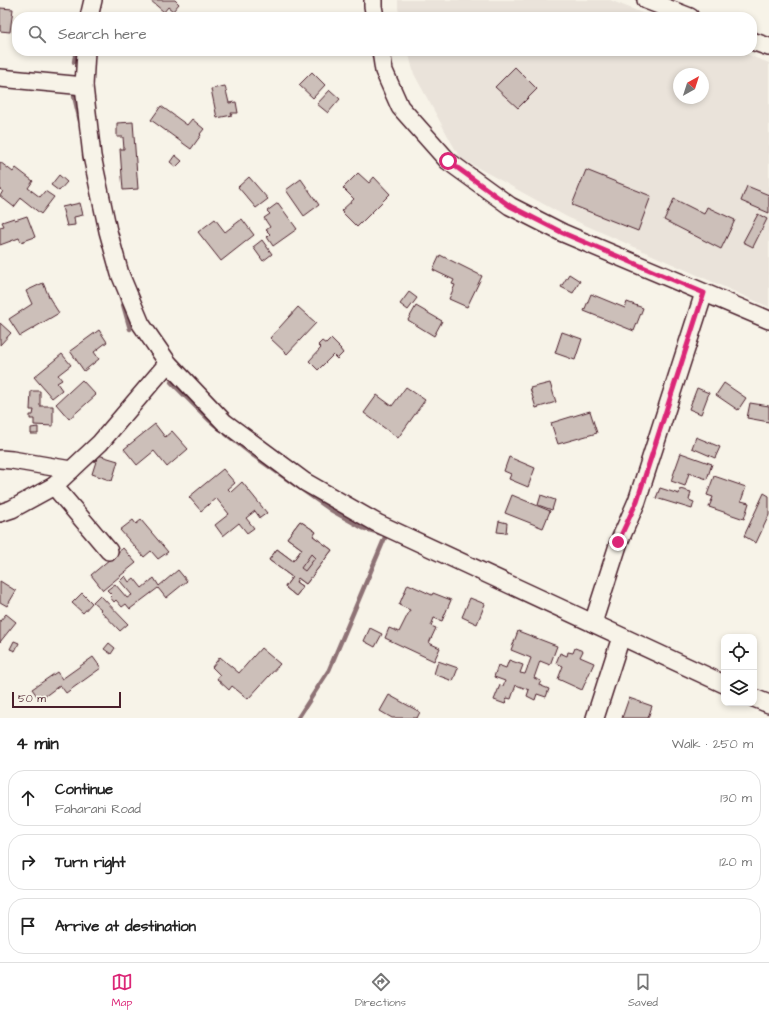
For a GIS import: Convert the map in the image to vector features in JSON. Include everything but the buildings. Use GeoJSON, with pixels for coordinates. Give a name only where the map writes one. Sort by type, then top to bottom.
{"type":"FeatureCollection","features":[{"type":"Feature","properties":{"kind":"street"},"geometry":{"type":"LineString","coordinates":[[90,12],[93,0]]}},
{"type":"Feature","properties":{"kind":"street"},"geometry":{"type":"LineString","coordinates":[[373,0],[374,12]]}},
{"type":"Feature","properties":{"kind":"street"},"geometry":{"type":"LineString","coordinates":[[646,0],[677,12]]}},
{"type":"Feature","properties":{"kind":"street"},"geometry":{"type":"LineString","coordinates":[[757,43],[769,47]]}},
{"type":"Feature","properties":{"kind":"street"},"geometry":{"type":"LineString","coordinates":[[86,56],[84,86],[92,156],[108,231],[120,274],[141,324],[168,363],[224,422],[305,482],[377,523],[721,683]]}},
{"type":"Feature","properties":{"kind":"street"},"geometry":{"type":"LineString","coordinates":[[382,56],[384,71],[400,107],[448,161],[510,206],[563,233],[769,320]]}},
{"type":"Feature","properties":{"kind":"street"},"geometry":{"type":"LineString","coordinates":[[0,78],[84,86]]}},
{"type":"Feature","properties":{"kind":"street"},"geometry":{"type":"LineString","coordinates":[[593,623],[618,542],[637,501],[704,293]]}},
{"type":"Feature","properties":{"kind":"street"},"geometry":{"type":"LineString","coordinates":[[0,513],[12,509],[54,486],[100,443],[168,363]]}},
{"type":"Feature","properties":{"kind":"street"},"geometry":{"type":"LineString","coordinates":[[0,460],[12,460],[71,470]]}},
{"type":"Feature","properties":{"kind":"street"},"geometry":{"type":"LineString","coordinates":[[54,486],[109,551]]}},
{"type":"Feature","properties":{"kind":"street"},"geometry":{"type":"LineString","coordinates":[[595,718],[621,637]]}},
{"type":"Feature","properties":{"kind":"street"},"geometry":{"type":"LineString","coordinates":[[757,699],[769,704]]}},
{"type":"Feature","properties":{"kind":"shaded area"},"geometry":{"type":"Polygon","coordinates":[[[398,0],[610,0],[640,12],[399,12],[398,0]]]}},
{"type":"Feature","properties":{"kind":"shaded area"},"geometry":{"type":"Polygon","coordinates":[[[409,56],[751,56],[769,63],[769,307],[567,217],[460,158],[414,74],[409,56]]]}},
{"type":"Feature","properties":{"kind":"waterway"},"geometry":{"type":"LineString","coordinates":[[74,62],[75,56]]}},
{"type":"Feature","properties":{"kind":"waterway"},"geometry":{"type":"LineString","coordinates":[[74,96],[80,121]]}},
{"type":"Feature","properties":{"kind":"waterway"},"geometry":{"type":"LineString","coordinates":[[120,294],[130,329]]}},
{"type":"Feature","properties":{"kind":"waterway"},"geometry":{"type":"LineString","coordinates":[[171,382],[220,429]]}},
{"type":"Feature","properties":{"kind":"waterway"},"geometry":{"type":"LineString","coordinates":[[226,434],[254,456],[331,510],[363,528],[386,535],[329,670],[298,718]]}},
{"type":"Feature","properties":{"kind":"route"},"geometry":{"type":"LineString","coordinates":[[448,161],[510,206],[563,233],[704,293],[637,501],[618,542]]}}]}
